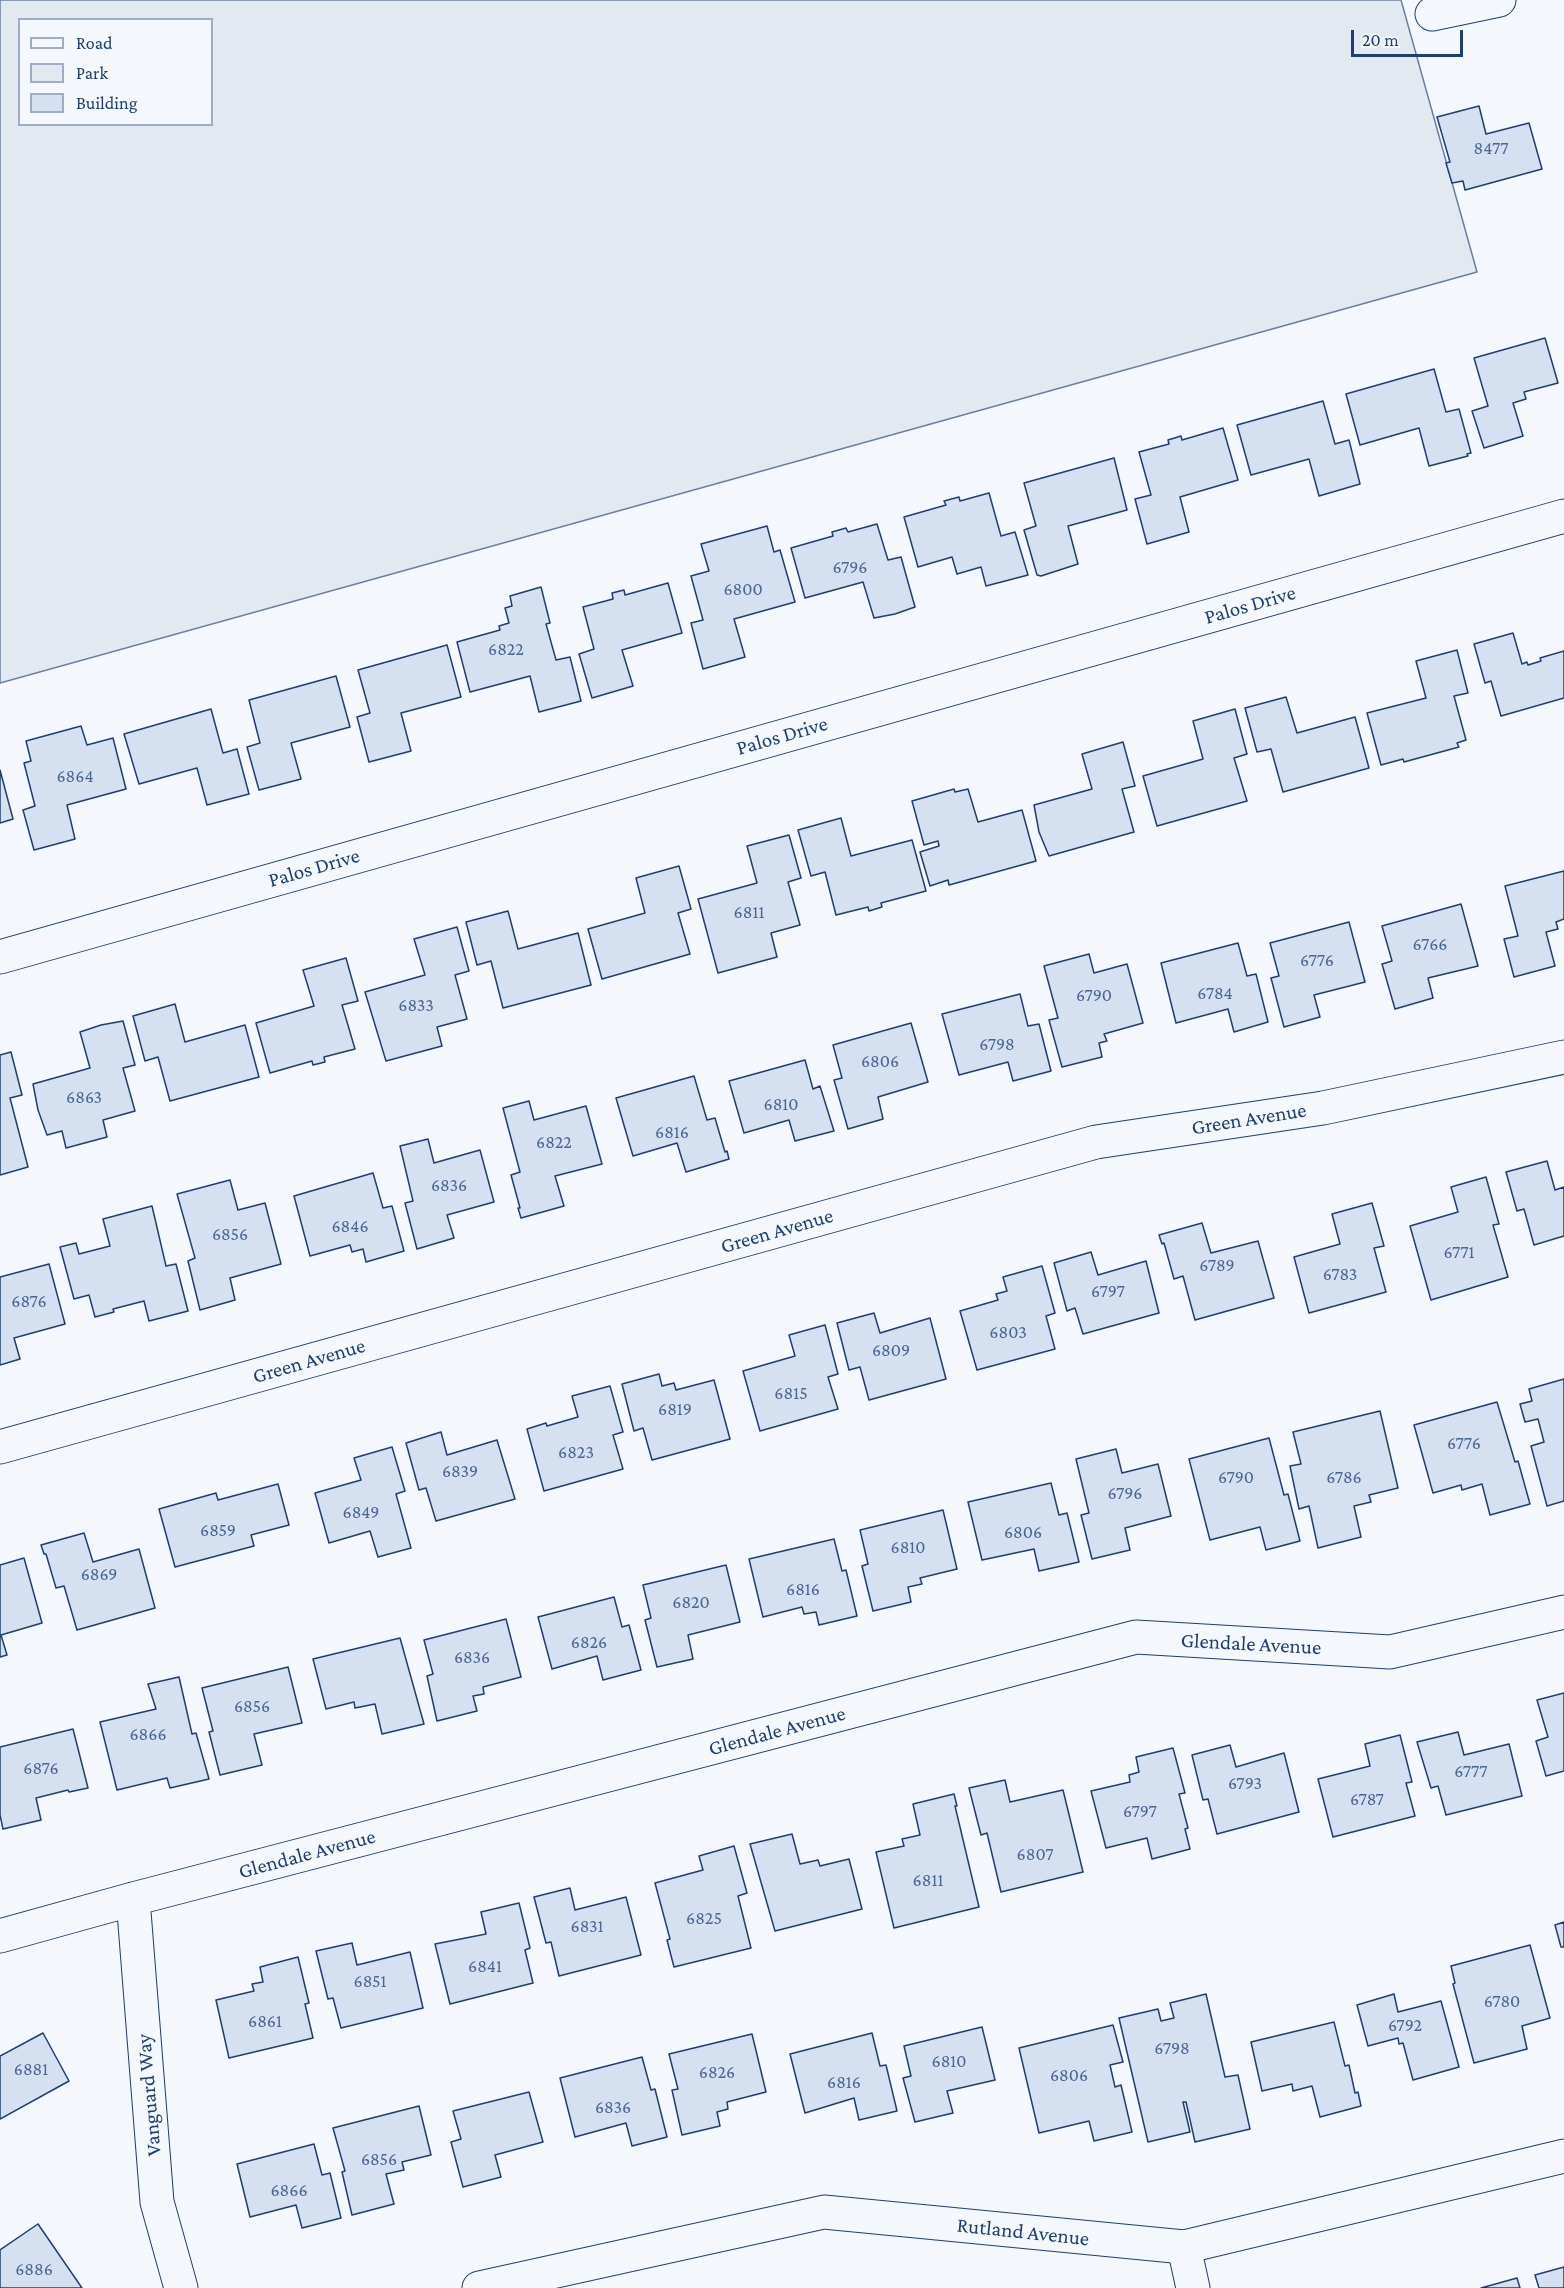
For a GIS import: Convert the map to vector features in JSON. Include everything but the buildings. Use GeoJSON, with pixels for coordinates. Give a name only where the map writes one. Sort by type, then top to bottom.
{"type":"FeatureCollection","features":[{"type":"Feature","properties":{"kind":"street"},"geometry":{"type":"LineString","coordinates":[[1432,14],[1499,0]]}},
{"type":"Feature","properties":{"kind":"street","name":"Palos Drive"},"geometry":{"type":"LineString","coordinates":[[0,957],[1564,516]]}},
{"type":"Feature","properties":{"kind":"street","name":"Green Avenue"},"geometry":{"type":"LineString","coordinates":[[0,1447],[1095,1142],[1323,1108],[1564,1058]]}},
{"type":"Feature","properties":{"kind":"street","name":"Glendale Avenue"},"geometry":{"type":"LineString","coordinates":[[0,1936],[133,1899],[1136,1637],[1390,1652],[1564,1612]]}},
{"type":"Feature","properties":{"kind":"street","name":"Vanguard Way"},"geometry":{"type":"LineString","coordinates":[[133,1899],[157,2202],[181,2288]]}},
{"type":"Feature","properties":{"kind":"street","name":"Rutland Avenue"},"geometry":{"type":"LineString","coordinates":[[479,2288],[824,2212],[1184,2247],[1564,2156]]}},
{"type":"Feature","properties":{"kind":"street"},"geometry":{"type":"LineString","coordinates":[[1184,2247],[1193,2288]]}},
{"type":"Feature","properties":{"kind":"green space"},"geometry":{"type":"Polygon","coordinates":[[[0,0],[1401,0],[1477,272],[0,683],[0,0]]]}}]}
